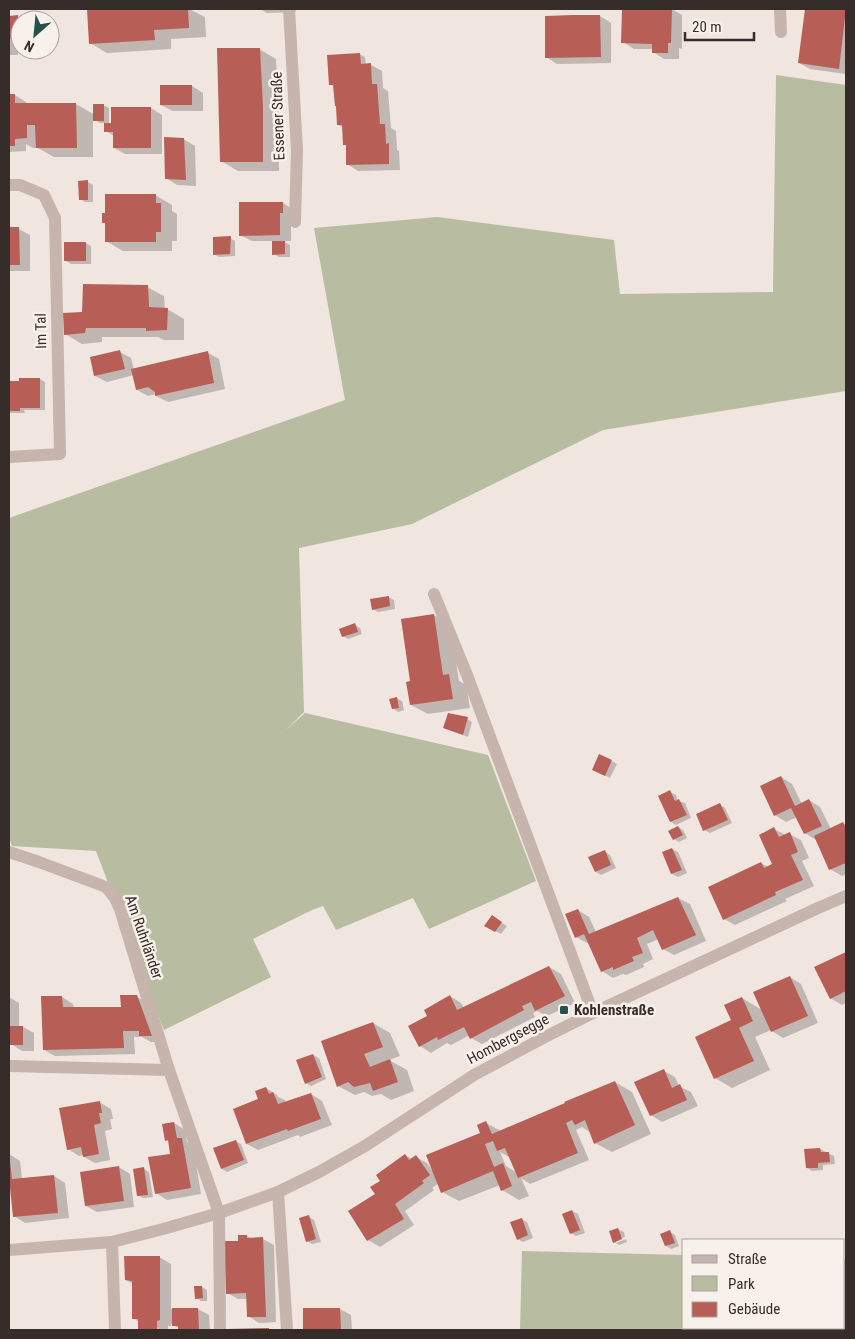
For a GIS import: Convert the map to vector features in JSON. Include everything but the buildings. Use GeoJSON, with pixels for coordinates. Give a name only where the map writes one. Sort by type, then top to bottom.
{"type":"FeatureCollection","features":[{"type":"Feature","properties":{"kind":"street","name":"Essener Straße"},"geometry":{"type":"LineString","coordinates":[[289,9],[297,150],[295,222]]}},
{"type":"Feature","properties":{"kind":"street"},"geometry":{"type":"LineString","coordinates":[[780,9],[781,32]]}},
{"type":"Feature","properties":{"kind":"street","name":"Im Tal"},"geometry":{"type":"LineString","coordinates":[[9,185],[20,185],[44,196],[55,218],[60,454],[9,456]]}},
{"type":"Feature","properties":{"kind":"street"},"geometry":{"type":"LineString","coordinates":[[434,594],[471,684],[593,1013]]}},
{"type":"Feature","properties":{"kind":"street","name":"Am Ruhrländer"},"geometry":{"type":"LineString","coordinates":[[9,852],[106,887],[115,898],[120,909],[169,1070],[219,1213],[220,1330]]}},
{"type":"Feature","properties":{"kind":"street","name":"Hombergsegge"},"geometry":{"type":"LineString","coordinates":[[9,1250],[112,1242],[219,1213],[278,1192],[365,1146],[474,1075],[593,1013],[846,896]]}},
{"type":"Feature","properties":{"kind":"street"},"geometry":{"type":"LineString","coordinates":[[9,1066],[169,1070]]}},
{"type":"Feature","properties":{"kind":"street"},"geometry":{"type":"LineString","coordinates":[[278,1192],[287,1330]]}},
{"type":"Feature","properties":{"kind":"street"},"geometry":{"type":"LineString","coordinates":[[112,1242],[115,1330]]}},
{"type":"Feature","properties":{"kind":"green space"},"geometry":{"type":"Polygon","coordinates":[[[776,75],[846,85],[846,391],[603,430],[412,524],[299,548],[304,712],[286,730],[305,713],[488,755],[536,881],[429,929],[413,898],[336,930],[323,906],[312,910],[253,939],[271,977],[164,1030],[96,851],[12,846],[9,837],[9,518],[345,400],[314,228],[437,217],[614,240],[620,294],[773,292],[776,75]]]}},
{"type":"Feature","properties":{"kind":"green space"},"geometry":{"type":"Polygon","coordinates":[[[522,1251],[682,1255],[682,1329],[845,1329],[846,1259],[846,1330],[520,1330],[522,1251]]]}},
{"type":"Feature","properties":{"kind":"place","name":"Kohlenstraße"},"geometry":{"type":"Point","coordinates":[564,1010]}}]}
